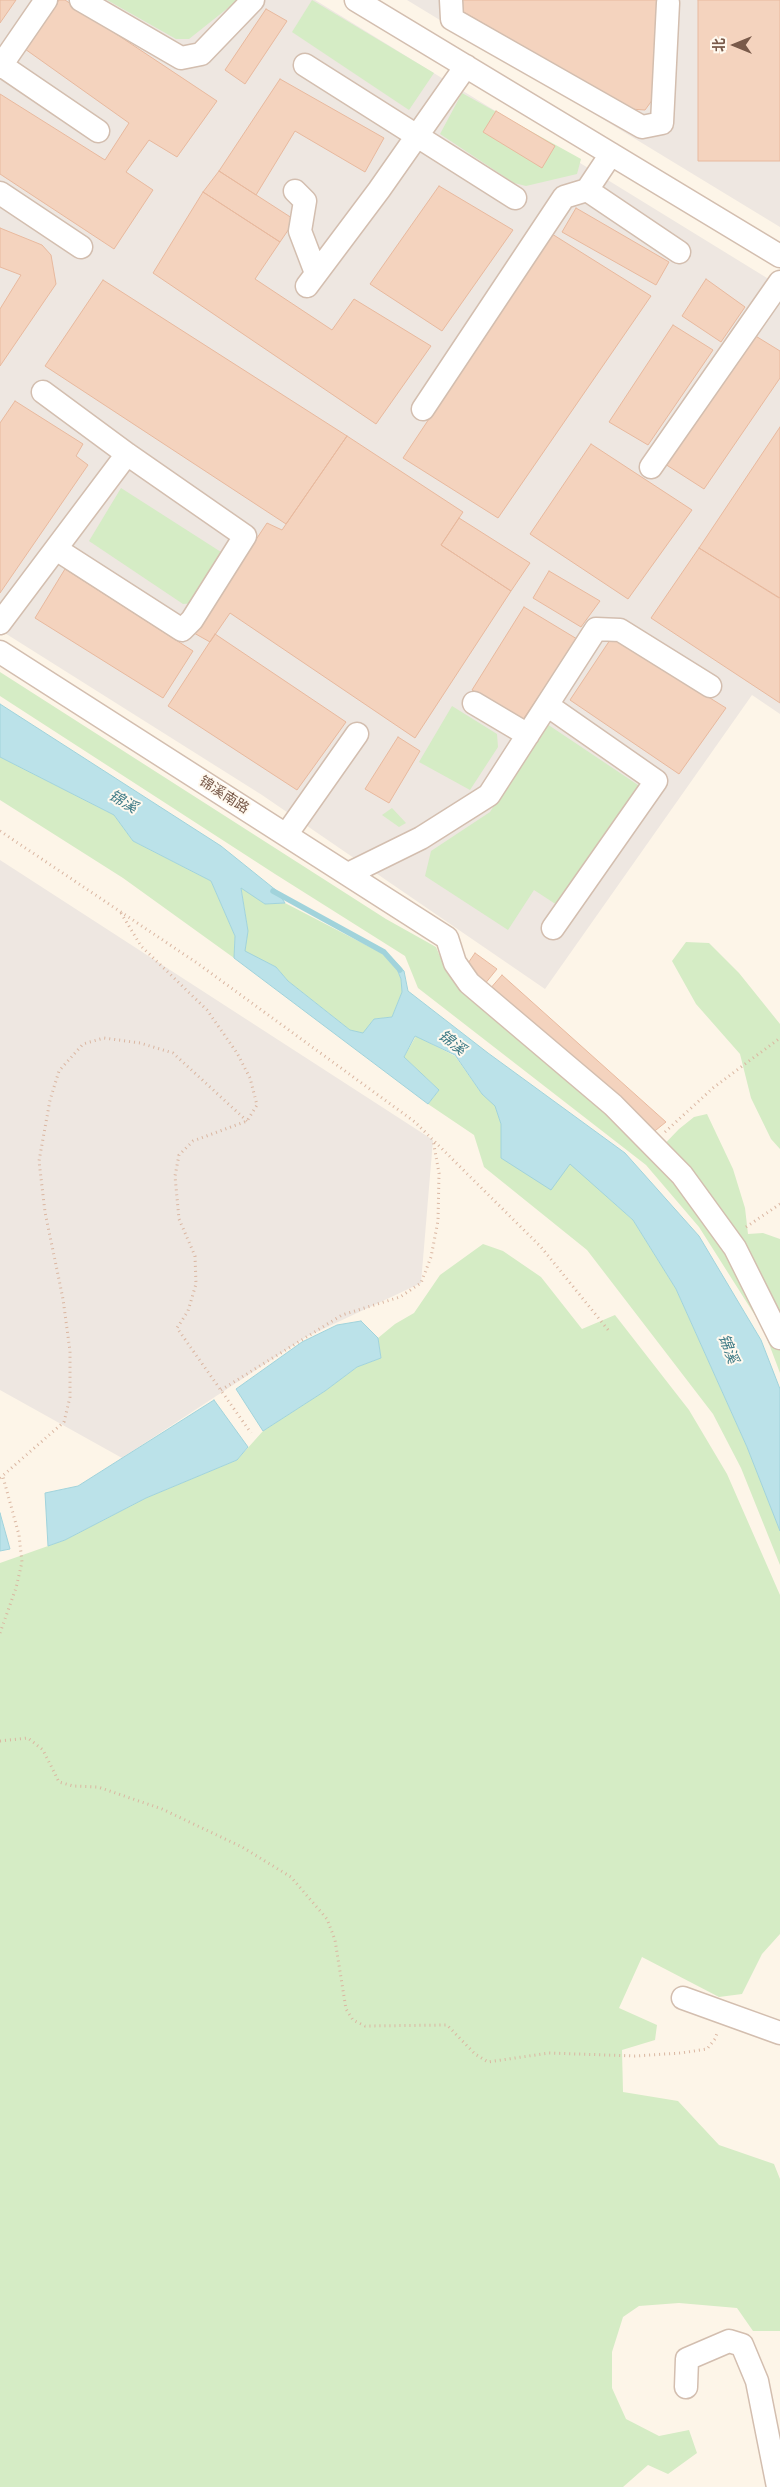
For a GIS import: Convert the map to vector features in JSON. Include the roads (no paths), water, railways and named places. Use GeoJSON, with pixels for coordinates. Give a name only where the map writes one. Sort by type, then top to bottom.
{"type":"FeatureCollection","features":[{"type":"Feature","properties":{"kind":"street"},"geometry":{"type":"LineString","coordinates":[[46,0],[1,66],[98,132]]}},
{"type":"Feature","properties":{"kind":"street"},"geometry":{"type":"LineString","coordinates":[[81,0],[181,58],[202,54],[253,0]]}},
{"type":"Feature","properties":{"kind":"street"},"geometry":{"type":"LineString","coordinates":[[356,0],[611,154],[776,248]]}},
{"type":"Feature","properties":{"kind":"street"},"geometry":{"type":"LineString","coordinates":[[451,0],[452,19],[642,126],[662,123],[668,2]]}},
{"type":"Feature","properties":{"kind":"street"},"geometry":{"type":"LineString","coordinates":[[305,65],[514,198]]}},
{"type":"Feature","properties":{"kind":"street"},"geometry":{"type":"LineString","coordinates":[[295,191],[305,201],[300,230],[312,280],[466,66]]}},
{"type":"Feature","properties":{"kind":"street"},"geometry":{"type":"LineString","coordinates":[[423,409],[564,196],[587,190],[611,154]]}},
{"type":"Feature","properties":{"kind":"street"},"geometry":{"type":"LineString","coordinates":[[587,190],[679,252]]}},
{"type":"Feature","properties":{"kind":"street"},"geometry":{"type":"LineString","coordinates":[[0,194],[81,247]]}},
{"type":"Feature","properties":{"kind":"street"},"geometry":{"type":"LineString","coordinates":[[651,467],[780,282]]}},
{"type":"Feature","properties":{"kind":"street"},"geometry":{"type":"LineString","coordinates":[[43,392],[127,454],[245,536],[192,620],[182,630],[56,549]]}},
{"type":"Feature","properties":{"kind":"street"},"geometry":{"type":"LineString","coordinates":[[0,623],[127,454]]}},
{"type":"Feature","properties":{"kind":"street"},"geometry":{"type":"LineString","coordinates":[[348,874],[421,838],[489,795],[596,629],[620,630],[710,686]]}},
{"type":"Feature","properties":{"kind":"street","name":"锦溪南路"},"geometry":{"type":"LineString","coordinates":[[0,652],[447,938],[455,963],[469,983],[613,1105],[682,1175],[735,1248],[780,1338]]}},
{"type":"Feature","properties":{"kind":"street"},"geometry":{"type":"LineString","coordinates":[[474,703],[528,735]]}},
{"type":"Feature","properties":{"kind":"street"},"geometry":{"type":"LineString","coordinates":[[547,705],[656,781],[553,928]]}},
{"type":"Feature","properties":{"kind":"street"},"geometry":{"type":"LineString","coordinates":[[286,835],[357,734]]}},
{"type":"Feature","properties":{"kind":"street"},"geometry":{"type":"LineString","coordinates":[[683,1998],[780,2033]]}},
{"type":"Feature","properties":{"kind":"street"},"geometry":{"type":"LineString","coordinates":[[686,2387],[687,2359],[729,2341],[742,2344],[756,2381],[778,2487]]}},
{"type":"Feature","properties":{"kind":"water"},"geometry":{"type":"Polygon","coordinates":[[[0,704],[221,846],[277,891],[285,903],[265,904],[241,888],[248,931],[245,951],[276,967],[288,981],[350,1030],[363,1033],[374,1019],[392,1017],[402,992],[401,979],[393,959],[404,971],[408,991],[488,1053],[625,1153],[699,1236],[761,1340],[780,1389],[780,1531],[747,1447],[676,1289],[633,1220],[570,1164],[551,1190],[501,1158],[501,1124],[495,1106],[482,1094],[455,1055],[415,1036],[404,1057],[439,1090],[428,1104],[234,958],[235,936],[211,881],[133,841],[114,815],[0,757],[0,704]]]}},
{"type":"Feature","properties":{"kind":"water"},"geometry":{"type":"Polygon","coordinates":[[[361,1321],[378,1338],[381,1358],[357,1367],[325,1391],[263,1431],[236,1389],[302,1342],[337,1325],[361,1321]]]}},
{"type":"Feature","properties":{"kind":"water"},"geometry":{"type":"Polygon","coordinates":[[[214,1400],[248,1447],[237,1460],[146,1498],[65,1540],[48,1546],[45,1493],[78,1486],[214,1400]]]}},
{"type":"Feature","properties":{"kind":"water"},"geometry":{"type":"Polygon","coordinates":[[[0,1513],[10,1549],[0,1551],[0,1513]]]}},
{"type":"Feature","properties":{"kind":"waterway","name":"锦溪"},"geometry":{"type":"LineString","coordinates":[[273,891],[384,952],[400,970]]}}]}
